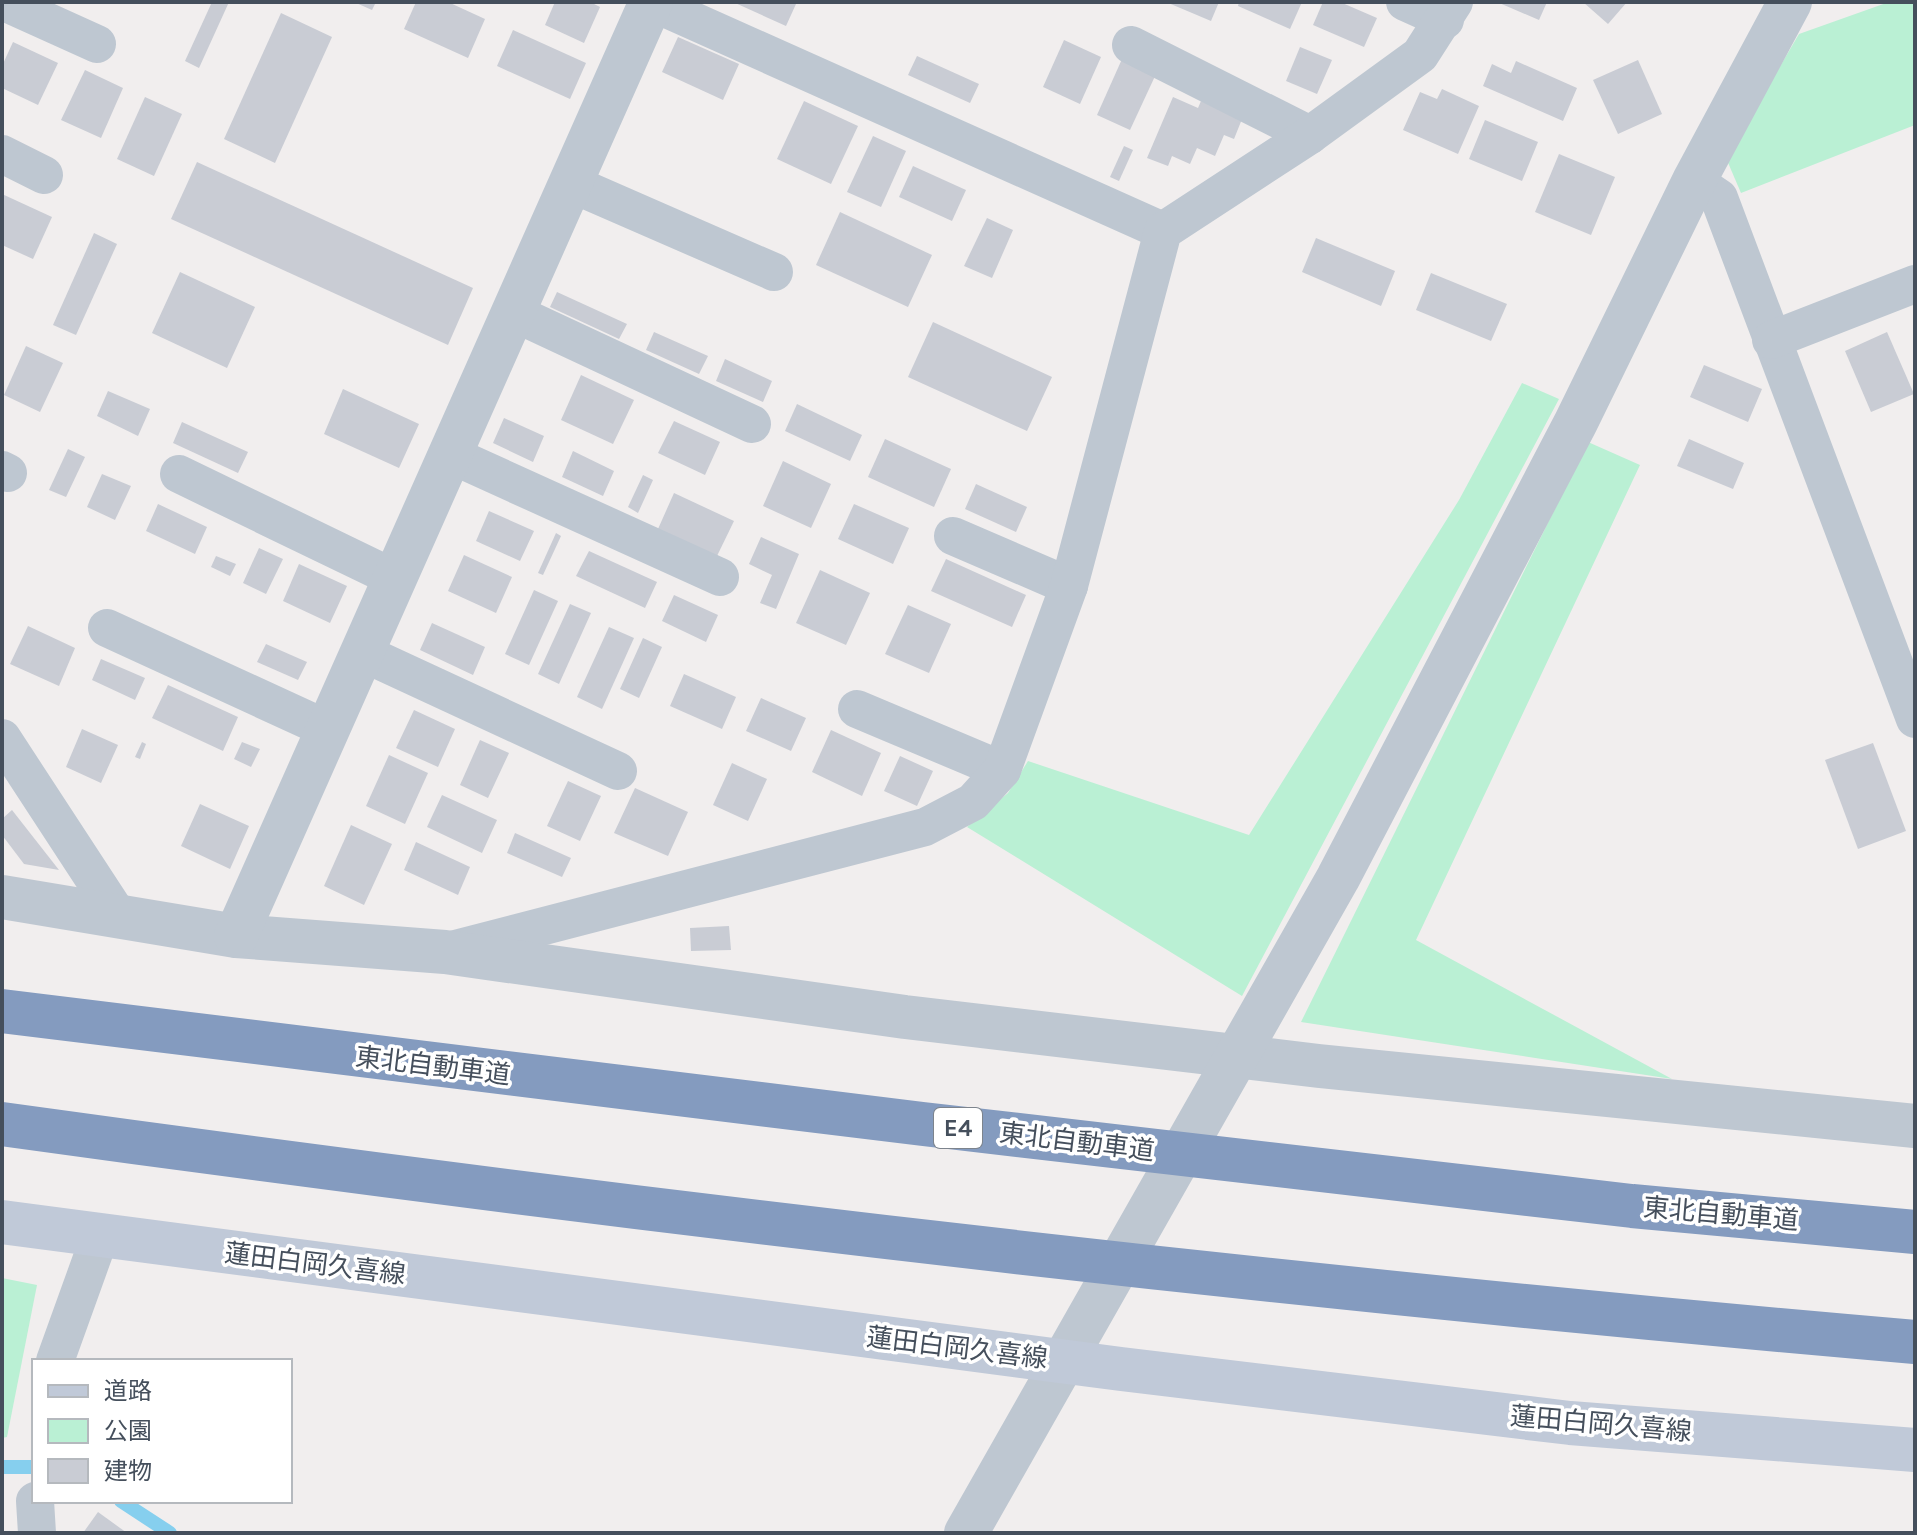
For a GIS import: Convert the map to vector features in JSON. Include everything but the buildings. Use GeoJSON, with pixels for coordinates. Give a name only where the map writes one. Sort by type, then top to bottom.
{"type":"FeatureCollection","features":[{"type":"Feature","properties":{"kind":"highway","name":"東北自動車道"},"geometry":{"type":"LineString","coordinates":[[2,1011],[1632,1206],[1915,1232]]}},
{"type":"Feature","properties":{"kind":"highway"},"geometry":{"type":"LineString","coordinates":[[2,1124],[742,1221],[1314,1285],[1915,1342]]}},
{"type":"Feature","properties":{"kind":"main road","name":"蓮田白岡久喜線"},"geometry":{"type":"LineString","coordinates":[[2,1222],[1121,1369],[1539,1419],[1915,1450]]}},
{"type":"Feature","properties":{"kind":"street"},"geometry":{"type":"LineString","coordinates":[[4,2],[97,44]]}},
{"type":"Feature","properties":{"kind":"street"},"geometry":{"type":"LineString","coordinates":[[236,936],[651,2],[1163,231]]}},
{"type":"Feature","properties":{"kind":"street"},"geometry":{"type":"LineString","coordinates":[[445,952],[925,827],[973,802],[1002,770],[1069,586],[1163,231],[1310,135],[1420,55],[1449,11],[1405,2]]}},
{"type":"Feature","properties":{"kind":"street"},"geometry":{"type":"LineString","coordinates":[[967,1532],[1338,878],[1576,422],[1694,181],[1790,2]]}},
{"type":"Feature","properties":{"kind":"street"},"geometry":{"type":"LineString","coordinates":[[1131,45],[1310,135]]}},
{"type":"Feature","properties":{"kind":"street"},"geometry":{"type":"LineString","coordinates":[[2,154],[44,175]]}},
{"type":"Feature","properties":{"kind":"street"},"geometry":{"type":"LineString","coordinates":[[1694,181],[1719,198],[1915,719]]}},
{"type":"Feature","properties":{"kind":"street"},"geometry":{"type":"LineString","coordinates":[[570,183],[774,272]]}},
{"type":"Feature","properties":{"kind":"street"},"geometry":{"type":"LineString","coordinates":[[1771,340],[1915,284]]}},
{"type":"Feature","properties":{"kind":"street"},"geometry":{"type":"LineString","coordinates":[[512,312],[752,424]]}},
{"type":"Feature","properties":{"kind":"street"},"geometry":{"type":"LineString","coordinates":[[449,454],[720,577]]}},
{"type":"Feature","properties":{"kind":"street"},"geometry":{"type":"LineString","coordinates":[[179,474],[394,578]]}},
{"type":"Feature","properties":{"kind":"street"},"geometry":{"type":"LineString","coordinates":[[953,536],[1069,586]]}},
{"type":"Feature","properties":{"kind":"street"},"geometry":{"type":"LineString","coordinates":[[107,628],[327,729]]}},
{"type":"Feature","properties":{"kind":"street"},"geometry":{"type":"LineString","coordinates":[[361,652],[618,771]]}},
{"type":"Feature","properties":{"kind":"street"},"geometry":{"type":"LineString","coordinates":[[857,709],[1002,770]]}},
{"type":"Feature","properties":{"kind":"street"},"geometry":{"type":"LineString","coordinates":[[2,738],[117,914]]}},
{"type":"Feature","properties":{"kind":"street"},"geometry":{"type":"LineString","coordinates":[[2,897],[236,936],[445,952],[905,1017],[1227,1056],[1915,1126]]}},
{"type":"Feature","properties":{"kind":"street"},"geometry":{"type":"LineString","coordinates":[[56,1359],[100,1236]]}},
{"type":"Feature","properties":{"kind":"street"},"geometry":{"type":"LineString","coordinates":[[35,1503],[37,1533]]}},
{"type":"Feature","properties":{"kind":"green space"},"geometry":{"type":"Polygon","coordinates":[[[1889,2],[1915,2],[1915,125],[1741,193],[1726,158],[1799,34],[1889,2]]]}},
{"type":"Feature","properties":{"kind":"green space"},"geometry":{"type":"Polygon","coordinates":[[[1522,383],[1559,399],[1242,996],[967,827],[1008,793],[1028,761],[1249,835],[1459,500],[1522,383]]]}},
{"type":"Feature","properties":{"kind":"green space"},"geometry":{"type":"Polygon","coordinates":[[[1588,442],[1640,465],[1416,940],[1672,1079],[1301,1022],[1588,442]]]}},
{"type":"Feature","properties":{"kind":"green space"},"geometry":{"type":"Polygon","coordinates":[[[2,1278],[37,1285],[7,1437],[2,1438],[2,1278]]]}},
{"type":"Feature","properties":{"kind":"waterway"},"geometry":{"type":"LineString","coordinates":[[2,1467],[32,1467]]}},
{"type":"Feature","properties":{"kind":"waterway"},"geometry":{"type":"LineString","coordinates":[[124,1503],[170,1533]]}}]}
